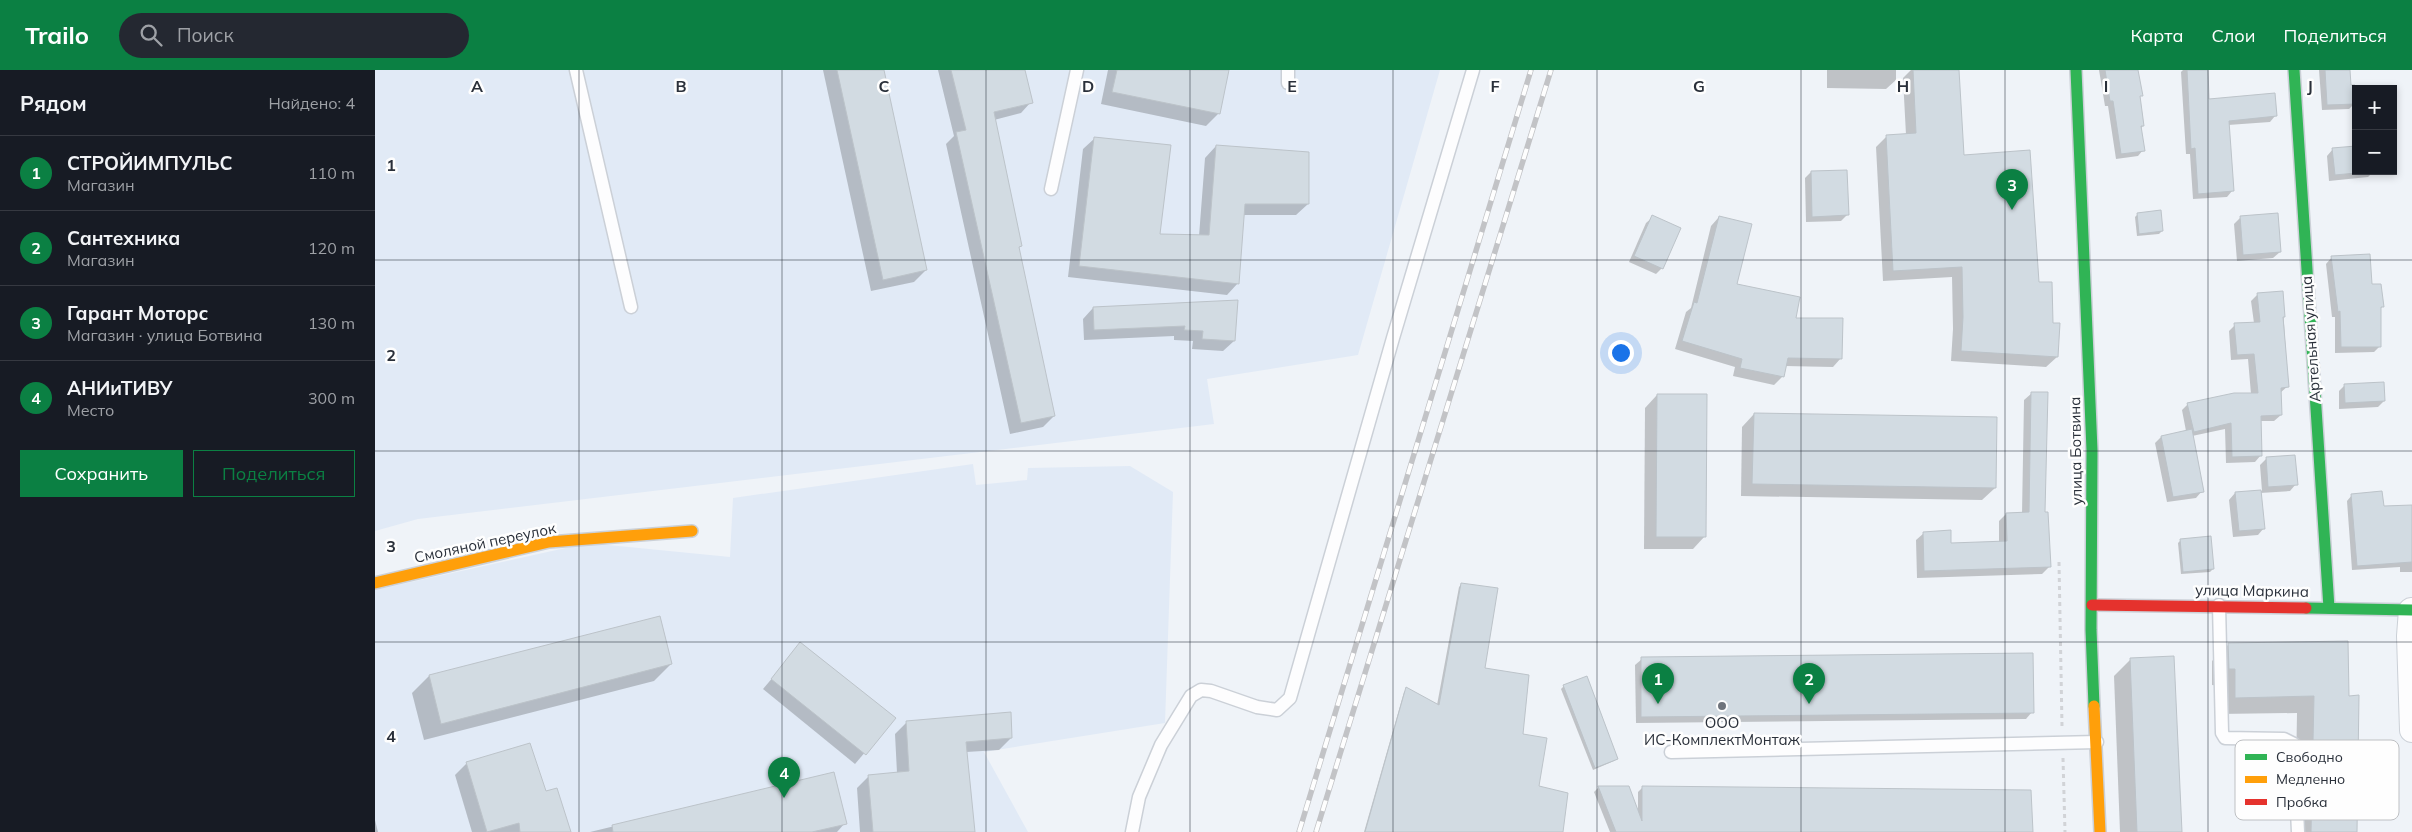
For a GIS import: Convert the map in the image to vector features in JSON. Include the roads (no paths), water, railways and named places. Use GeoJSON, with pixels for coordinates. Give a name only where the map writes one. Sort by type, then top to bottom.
{"type":"FeatureCollection","features":[{"type":"Feature","properties":{"kind":"street","name":"улица Ботвина"},"geometry":{"type":"LineString","coordinates":[[2076,70],[2092,450],[2092,605],[2101,832]]}},
{"type":"Feature","properties":{"kind":"street","name":"Артельная улица"},"geometry":{"type":"LineString","coordinates":[[2294,70],[2329,608]]}},
{"type":"Feature","properties":{"kind":"street","name":"Смоляной переулок"},"geometry":{"type":"LineString","coordinates":[[375,583],[549,542],[692,531]]}},
{"type":"Feature","properties":{"kind":"street","name":"улица Маркина"},"geometry":{"type":"LineString","coordinates":[[2092,605],[2219,605],[2411,610]]}},
{"type":"Feature","properties":{"kind":"street"},"geometry":{"type":"LineString","coordinates":[[2411,610],[2409,636],[2412,730]]}},
{"type":"Feature","properties":{"kind":"lane"},"geometry":{"type":"LineString","coordinates":[[576,70],[631,306]]}},
{"type":"Feature","properties":{"kind":"lane"},"geometry":{"type":"LineString","coordinates":[[1051,189],[1077,70]]}},
{"type":"Feature","properties":{"kind":"lane"},"geometry":{"type":"LineString","coordinates":[[1288,70],[1288,83]]}},
{"type":"Feature","properties":{"kind":"lane"},"geometry":{"type":"LineString","coordinates":[[1132,832],[1139,797],[1161,745],[1191,696],[1201,690],[1211,691],[1257,707],[1277,710],[1290,698],[1393,338],[1473,70]]}},
{"type":"Feature","properties":{"kind":"lane"},"geometry":{"type":"LineString","coordinates":[[2219,605],[2222,733],[2225,738],[2285,740]]}},
{"type":"Feature","properties":{"kind":"lane"},"geometry":{"type":"LineString","coordinates":[[1671,752],[2097,742]]}},
{"type":"Feature","properties":{"kind":"railway"},"geometry":{"type":"LineString","coordinates":[[1299,832],[1531,70]]}},
{"type":"Feature","properties":{"kind":"railway"},"geometry":{"type":"LineString","coordinates":[[1316,832],[1551,70]]}},
{"type":"Feature","properties":{"kind":"place","name":"Гарант Моторс"},"geometry":{"type":"Point","coordinates":[2012,210]}},
{"type":"Feature","properties":{"kind":"place","name":"СТРОЙИМПУЛЬС"},"geometry":{"type":"Point","coordinates":[1658,704]}},
{"type":"Feature","properties":{"kind":"place","name":"Сантехника"},"geometry":{"type":"Point","coordinates":[1809,704]}},
{"type":"Feature","properties":{"kind":"place","name":"ООО ИС-КомплектМонтаж"},"geometry":{"type":"Point","coordinates":[1722,706]}},
{"type":"Feature","properties":{"kind":"place","name":"АНИиТИВУ"},"geometry":{"type":"Point","coordinates":[784,798]}}]}
